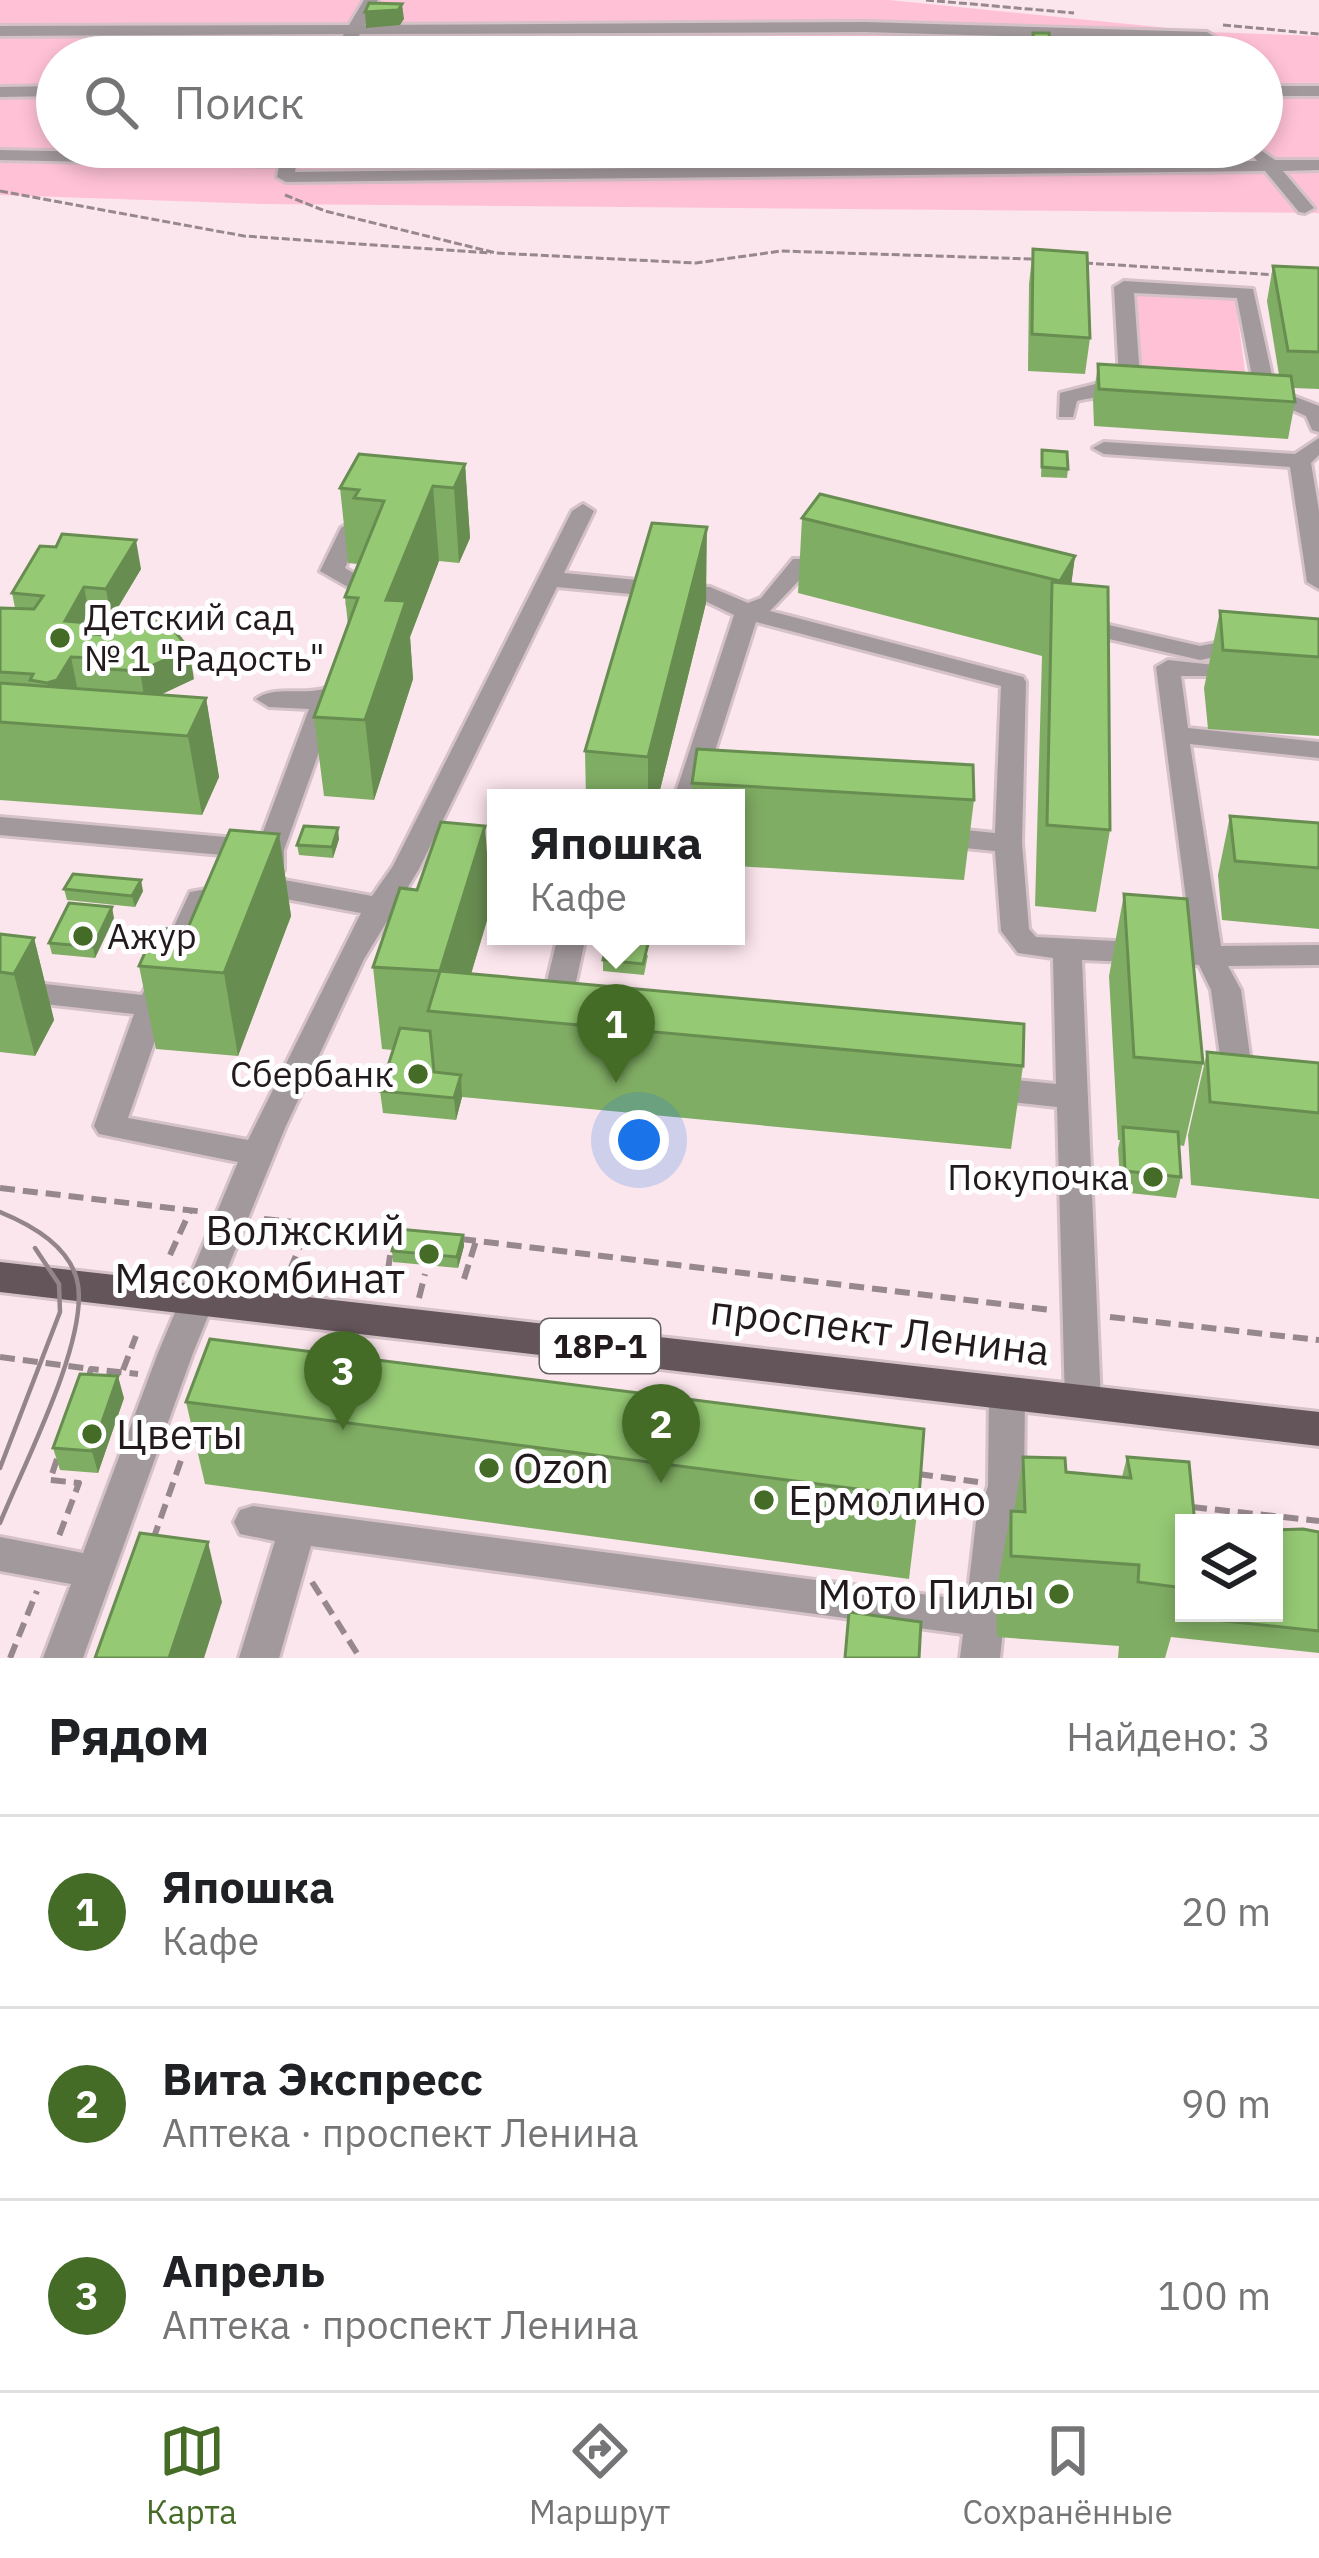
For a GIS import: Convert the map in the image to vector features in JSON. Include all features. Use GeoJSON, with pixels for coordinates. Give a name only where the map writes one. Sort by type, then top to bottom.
{"type":"FeatureCollection","features":[{"type":"Feature","properties":{"kind":"main road","name":"проспект Ленина"},"geometry":{"type":"LineString","coordinates":[[0,1277],[1319,1429]]}},
{"type":"Feature","properties":{"kind":"street"},"geometry":{"type":"LineString","coordinates":[[352,36],[371,0]]}},
{"type":"Feature","properties":{"kind":"street"},"geometry":{"type":"LineString","coordinates":[[0,31],[866,27],[1204,30],[1207,36]]}},
{"type":"Feature","properties":{"kind":"street"},"geometry":{"type":"LineString","coordinates":[[0,92],[36,91]]}},
{"type":"Feature","properties":{"kind":"street"},"geometry":{"type":"LineString","coordinates":[[1283,92],[1319,92]]}},
{"type":"Feature","properties":{"kind":"street"},"geometry":{"type":"LineString","coordinates":[[0,155],[36,156]]}},
{"type":"Feature","properties":{"kind":"street"},"geometry":{"type":"LineString","coordinates":[[1283,166],[1319,165]]}},
{"type":"Feature","properties":{"kind":"street"},"geometry":{"type":"LineString","coordinates":[[1268,168],[1305,208]]}},
{"type":"Feature","properties":{"kind":"street"},"geometry":{"type":"LineString","coordinates":[[1130,382],[1124,287],[1246,293],[1254,390],[1316,412],[1319,426]]}},
{"type":"Feature","properties":{"kind":"street"},"geometry":{"type":"LineString","coordinates":[[1066,413],[1066,397],[1130,382],[1175,386]]}},
{"type":"Feature","properties":{"kind":"street"},"geometry":{"type":"LineString","coordinates":[[1104,448],[1300,461],[1319,443]]}},
{"type":"Feature","properties":{"kind":"street"},"geometry":{"type":"LineString","coordinates":[[1300,461],[1319,582]]}},
{"type":"Feature","properties":{"kind":"street"},"geometry":{"type":"LineString","coordinates":[[63,1658],[193,1298],[255,1153],[376,906],[416,870],[583,511]]}},
{"type":"Feature","properties":{"kind":"street"},"geometry":{"type":"LineString","coordinates":[[352,528],[332,571],[366,587],[352,626]]}},
{"type":"Feature","properties":{"kind":"street"},"geometry":{"type":"LineString","coordinates":[[747,612],[769,603],[801,565],[821,560],[864,571]]}},
{"type":"Feature","properties":{"kind":"street"},"geometry":{"type":"LineString","coordinates":[[552,579],[710,594],[747,612],[1013,682],[1008,843],[1015,931],[1028,946],[1208,956],[1319,955]]}},
{"type":"Feature","properties":{"kind":"street"},"geometry":{"type":"LineString","coordinates":[[691,789],[747,612]]}},
{"type":"Feature","properties":{"kind":"street"},"geometry":{"type":"LineString","coordinates":[[1058,620],[1200,653],[1258,642],[1319,642]]}},
{"type":"Feature","properties":{"kind":"street"},"geometry":{"type":"LineString","coordinates":[[270,887],[270,850],[338,664]]}},
{"type":"Feature","properties":{"kind":"street"},"geometry":{"type":"LineString","coordinates":[[1233,673],[1168,667],[1208,956],[1226,990],[1242,1100],[1266,1117]]}},
{"type":"Feature","properties":{"kind":"street"},"geometry":{"type":"LineString","coordinates":[[269,699],[324,702]]}},
{"type":"Feature","properties":{"kind":"street"},"geometry":{"type":"LineString","coordinates":[[1176,735],[1319,750]]}},
{"type":"Feature","properties":{"kind":"street"},"geometry":{"type":"LineString","coordinates":[[0,826],[270,850]]}},
{"type":"Feature","properties":{"kind":"street"},"geometry":{"type":"LineString","coordinates":[[917,834],[1008,843]]}},
{"type":"Feature","properties":{"kind":"street"},"geometry":{"type":"LineString","coordinates":[[1192,863],[1234,867]]}},
{"type":"Feature","properties":{"kind":"street"},"geometry":{"type":"LineString","coordinates":[[255,1153],[110,1126],[152,1006],[200,899],[270,887],[376,906]]}},
{"type":"Feature","properties":{"kind":"street"},"geometry":{"type":"LineString","coordinates":[[570,945],[547,1042],[570,1044]]}},
{"type":"Feature","properties":{"kind":"street"},"geometry":{"type":"LineString","coordinates":[[1067,950],[1083,1402]]}},
{"type":"Feature","properties":{"kind":"street"},"geometry":{"type":"LineString","coordinates":[[0,989],[152,1006]]}},
{"type":"Feature","properties":{"kind":"street"},"geometry":{"type":"LineString","coordinates":[[958,1085],[1073,1097]]}},
{"type":"Feature","properties":{"kind":"street"},"geometry":{"type":"LineString","coordinates":[[980,1658],[981,1619],[1006,1486],[1007,1393]]}},
{"type":"Feature","properties":{"kind":"street"},"geometry":{"type":"LineString","coordinates":[[253,1522],[295,1539],[981,1619]]}},
{"type":"Feature","properties":{"kind":"street"},"geometry":{"type":"LineString","coordinates":[[259,1658],[295,1539]]}},
{"type":"Feature","properties":{"kind":"street"},"geometry":{"type":"LineString","coordinates":[[0,1554],[95,1572]]}},
{"type":"Feature","properties":{"kind":"path"},"geometry":{"type":"LineString","coordinates":[[287,168],[278,191],[325,211],[496,253]]}},
{"type":"Feature","properties":{"kind":"path"},"geometry":{"type":"LineString","coordinates":[[0,191],[148,224],[272,243],[696,263],[781,251],[1036,259]]}},
{"type":"Feature","properties":{"kind":"path"},"geometry":{"type":"LineString","coordinates":[[1083,262],[1279,275]]}},
{"type":"Feature","properties":{"kind":"path"},"geometry":{"type":"LineString","coordinates":[[0,1188],[413,1234]]}},
{"type":"Feature","properties":{"kind":"path"},"geometry":{"type":"LineString","coordinates":[[170,1255],[190,1211]]}},
{"type":"Feature","properties":{"kind":"path"},"geometry":{"type":"LineString","coordinates":[[290,1270],[309,1224]]}},
{"type":"Feature","properties":{"kind":"path"},"geometry":{"type":"LineString","coordinates":[[388,1270],[393,1232]]}},
{"type":"Feature","properties":{"kind":"path"},"geometry":{"type":"LineString","coordinates":[[452,1239],[1319,1340]]}},
{"type":"Feature","properties":{"kind":"path"},"geometry":{"type":"LineString","coordinates":[[464,1279],[476,1241]]}},
{"type":"Feature","properties":{"kind":"path"},"geometry":{"type":"LineString","coordinates":[[123,1372],[136,1336]]}},
{"type":"Feature","properties":{"kind":"path"},"geometry":{"type":"LineString","coordinates":[[0,1357],[166,1378]]}},
{"type":"Feature","properties":{"kind":"path"},"geometry":{"type":"LineString","coordinates":[[83,1391],[92,1369]]}},
{"type":"Feature","properties":{"kind":"path"},"geometry":{"type":"LineString","coordinates":[[148,1552],[194,1425]]}},
{"type":"Feature","properties":{"kind":"path"},"geometry":{"type":"LineString","coordinates":[[10,1658],[80,1483],[50,1480],[58,1458]]}},
{"type":"Feature","properties":{"kind":"path"},"geometry":{"type":"LineString","coordinates":[[895,1471],[1006,1486]]}},
{"type":"Feature","properties":{"kind":"path"},"geometry":{"type":"LineString","coordinates":[[1185,1506],[1319,1521]]}},
{"type":"Feature","properties":{"kind":"path"},"geometry":{"type":"LineString","coordinates":[[295,1539],[360,1658]]}},
{"type":"Feature","properties":{"kind":"shaded area"},"geometry":{"type":"Polygon","coordinates":[[[0,0],[889,0],[1208,32],[1319,36],[1319,213],[260,204],[0,195],[0,0]]]}},
{"type":"Feature","properties":{"kind":"shaded area"},"geometry":{"type":"Polygon","coordinates":[[[1135,292],[1235,297],[1247,386],[1141,380],[1135,292]]]}},
{"type":"Feature","properties":{"kind":"building"},"geometry":{"type":"Polygon","coordinates":[[[369,3],[402,4],[398,10],[365,12],[369,3]]]}},
{"type":"Feature","properties":{"kind":"building"},"geometry":{"type":"Polygon","coordinates":[[[1033,249],[1087,253],[1090,338],[1032,334],[1033,249]]]}},
{"type":"Feature","properties":{"kind":"building"},"geometry":{"type":"Polygon","coordinates":[[[1273,266],[1319,268],[1319,352],[1288,351],[1273,266]]]}},
{"type":"Feature","properties":{"kind":"building"},"geometry":{"type":"Polygon","coordinates":[[[1098,364],[1291,376],[1295,402],[1099,389],[1098,364]]]}},
{"type":"Feature","properties":{"kind":"building"},"geometry":{"type":"Polygon","coordinates":[[[1042,450],[1067,452],[1068,469],[1042,467],[1042,450]]]}},
{"type":"Feature","properties":{"kind":"building"},"geometry":{"type":"Polygon","coordinates":[[[359,454],[465,464],[454,488],[433,486],[386,600],[406,601],[365,720],[314,717],[358,598],[345,597],[384,501],[354,498],[359,490],[340,488],[359,454]]]}},
{"type":"Feature","properties":{"kind":"building"},"geometry":{"type":"Polygon","coordinates":[[[820,494],[1075,556],[1060,581],[802,518],[820,494]]]}},
{"type":"Feature","properties":{"kind":"building"},"geometry":{"type":"Polygon","coordinates":[[[652,523],[707,527],[648,757],[585,751],[652,523]]]}},
{"type":"Feature","properties":{"kind":"building"},"geometry":{"type":"Polygon","coordinates":[[[62,534],[136,540],[106,589],[84,587],[65,621],[88,623],[83,633],[103,635],[108,628],[132,620],[144,624],[164,618],[189,649],[140,671],[89,668],[94,658],[71,657],[57,680],[47,683],[30,680],[33,674],[0,672],[0,608],[34,609],[43,596],[12,593],[40,546],[56,547],[62,534]]]}},
{"type":"Feature","properties":{"kind":"building"},"geometry":{"type":"Polygon","coordinates":[[[1052,582],[1108,587],[1110,830],[1047,825],[1052,582]]]}},
{"type":"Feature","properties":{"kind":"building"},"geometry":{"type":"Polygon","coordinates":[[[1220,611],[1319,619],[1319,657],[1223,650],[1220,611]]]}},
{"type":"Feature","properties":{"kind":"building"},"geometry":{"type":"Polygon","coordinates":[[[0,683],[206,698],[188,736],[0,722],[0,683]]]}},
{"type":"Feature","properties":{"kind":"building"},"geometry":{"type":"Polygon","coordinates":[[[697,749],[973,765],[974,800],[692,783],[697,749]]]}},
{"type":"Feature","properties":{"kind":"building"},"geometry":{"type":"Polygon","coordinates":[[[1230,816],[1319,823],[1319,868],[1235,861],[1230,816]]]}},
{"type":"Feature","properties":{"kind":"building"},"geometry":{"type":"Polygon","coordinates":[[[441,822],[485,826],[440,971],[373,967],[400,888],[417,890],[441,822]]]}},
{"type":"Feature","properties":{"kind":"building"},"geometry":{"type":"Polygon","coordinates":[[[304,826],[338,828],[332,847],[297,845],[304,826]]]}},
{"type":"Feature","properties":{"kind":"building"},"geometry":{"type":"Polygon","coordinates":[[[230,830],[279,834],[224,973],[139,966],[156,928],[187,930],[230,830]]]}},
{"type":"Feature","properties":{"kind":"building"},"geometry":{"type":"Polygon","coordinates":[[[73,874],[141,880],[132,896],[64,889],[73,874]]]}},
{"type":"Feature","properties":{"kind":"building"},"geometry":{"type":"Polygon","coordinates":[[[1124,894],[1187,899],[1203,1063],[1134,1057],[1124,894]]]}},
{"type":"Feature","properties":{"kind":"building","name":"Ажур"},"geometry":{"type":"Polygon","coordinates":[[[69,903],[112,907],[93,947],[49,943],[69,903]]]}},
{"type":"Feature","properties":{"kind":"building"},"geometry":{"type":"Polygon","coordinates":[[[0,934],[34,938],[14,974],[0,972],[0,934]]]}},
{"type":"Feature","properties":{"kind":"building"},"geometry":{"type":"Polygon","coordinates":[[[607,945],[648,945],[643,964],[603,960],[607,945]]]}},
{"type":"Feature","properties":{"kind":"building"},"geometry":{"type":"Polygon","coordinates":[[[440,971],[1024,1024],[1023,1066],[428,1011],[440,971]]]}},
{"type":"Feature","properties":{"kind":"building"},"geometry":{"type":"Polygon","coordinates":[[[400,1028],[430,1031],[434,1072],[461,1075],[454,1098],[380,1091],[400,1028]]]}},
{"type":"Feature","properties":{"kind":"building"},"geometry":{"type":"Polygon","coordinates":[[[1207,1052],[1319,1063],[1319,1113],[1210,1102],[1207,1052]]]}},
{"type":"Feature","properties":{"kind":"building"},"geometry":{"type":"Polygon","coordinates":[[[1123,1127],[1178,1132],[1181,1177],[1125,1171],[1123,1127]]]}},
{"type":"Feature","properties":{"kind":"building"},"geometry":{"type":"Polygon","coordinates":[[[398,1229],[463,1235],[457,1257],[392,1251],[398,1229]]]}},
{"type":"Feature","properties":{"kind":"building"},"geometry":{"type":"Polygon","coordinates":[[[210,1339],[924,1429],[919,1497],[186,1402],[210,1339]]]}},
{"type":"Feature","properties":{"kind":"building"},"geometry":{"type":"Polygon","coordinates":[[[80,1374],[118,1376],[92,1451],[53,1448],[80,1374]]]}},
{"type":"Feature","properties":{"kind":"building"},"geometry":{"type":"Polygon","coordinates":[[[1023,1457],[1065,1458],[1066,1472],[1131,1478],[1127,1457],[1189,1462],[1194,1514],[1175,1514],[1175,1587],[1138,1582],[1139,1565],[1011,1556],[1011,1511],[1025,1512],[1023,1457]]]}},
{"type":"Feature","properties":{"kind":"building"},"geometry":{"type":"Polygon","coordinates":[[[1283,1530],[1319,1532],[1319,1631],[1234,1622],[1283,1622],[1283,1530]]]}},
{"type":"Feature","properties":{"kind":"building"},"geometry":{"type":"Polygon","coordinates":[[[140,1533],[208,1542],[169,1658],[95,1658],[140,1533]]]}},
{"type":"Feature","properties":{"kind":"building"},"geometry":{"type":"Polygon","coordinates":[[[849,1612],[921,1622],[919,1658],[845,1658],[849,1612]]]}},
{"type":"Feature","properties":{"kind":"tram line"},"geometry":{"type":"LineString","coordinates":[[0,1212],[59,1249],[78,1285],[73,1339],[63,1371],[0,1523]]}},
{"type":"Feature","properties":{"kind":"tram line"},"geometry":{"type":"LineString","coordinates":[[0,1468],[60,1312],[59,1284],[35,1248]]}},
{"type":"Feature","properties":{"kind":"place","name":"Детский сад № 1 \"Радость\""},"geometry":{"type":"Point","coordinates":[60,638]}},
{"type":"Feature","properties":{"kind":"place","name":"Ажур"},"geometry":{"type":"Point","coordinates":[83,936]}},
{"type":"Feature","properties":{"kind":"place","name":"Сбербанк"},"geometry":{"type":"Point","coordinates":[418,1074]}},
{"type":"Feature","properties":{"kind":"place","name":"Япошка"},"geometry":{"type":"Point","coordinates":[616,1083]}},
{"type":"Feature","properties":{"kind":"place","name":"Покупочка"},"geometry":{"type":"Point","coordinates":[1153,1177]}},
{"type":"Feature","properties":{"kind":"place","name":"Волжский Мясокомбинат"},"geometry":{"type":"Point","coordinates":[429,1254]}},
{"type":"Feature","properties":{"kind":"place","name":"Апрель"},"geometry":{"type":"Point","coordinates":[343,1430]}},
{"type":"Feature","properties":{"kind":"place","name":"Цветы"},"geometry":{"type":"Point","coordinates":[92,1434]}},
{"type":"Feature","properties":{"kind":"place","name":"Ozon"},"geometry":{"type":"Point","coordinates":[489,1468]}},
{"type":"Feature","properties":{"kind":"place","name":"Вита Экспресс"},"geometry":{"type":"Point","coordinates":[661,1483]}},
{"type":"Feature","properties":{"kind":"place","name":"Ермолино"},"geometry":{"type":"Point","coordinates":[764,1500]}},
{"type":"Feature","properties":{"kind":"place","name":"Мото Пилы"},"geometry":{"type":"Point","coordinates":[1059,1594]}}]}
